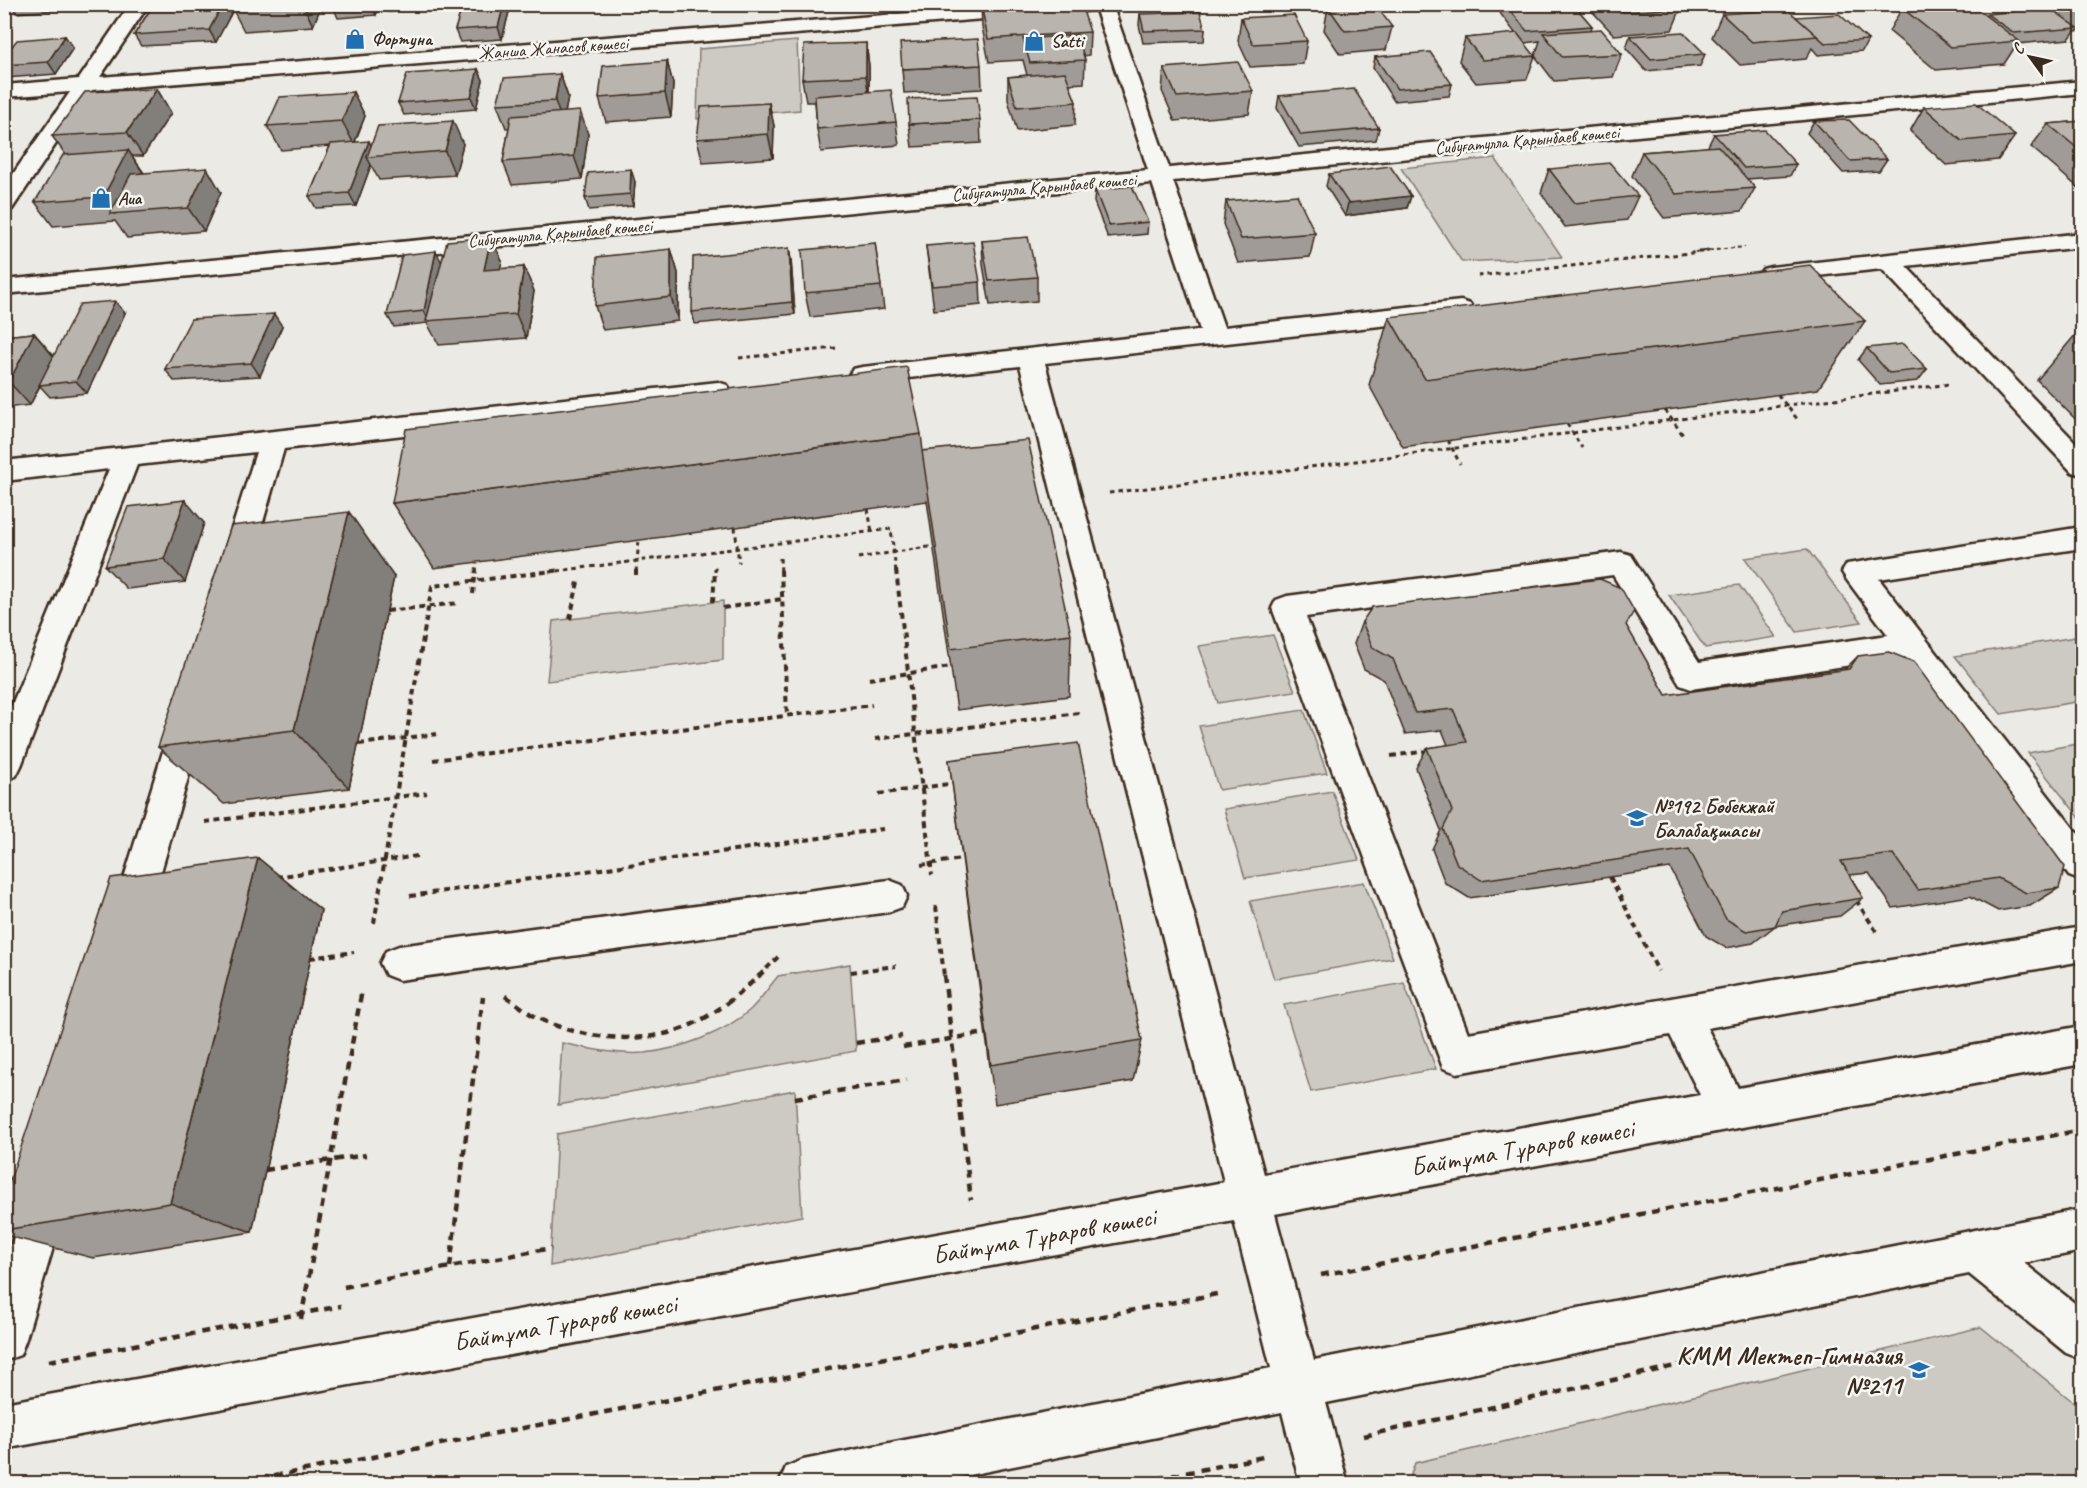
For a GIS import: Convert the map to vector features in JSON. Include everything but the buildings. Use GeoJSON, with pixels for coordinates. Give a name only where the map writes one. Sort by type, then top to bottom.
{"type":"FeatureCollection","features":[{"type":"Feature","properties":{"kind":"street"},"geometry":{"type":"LineString","coordinates":[[4,204],[140,4]]}},
{"type":"Feature","properties":{"kind":"street"},"geometry":{"type":"LineString","coordinates":[[1103,4],[1214,336]]}},
{"type":"Feature","properties":{"kind":"street","name":"Жанша Жанасов көшесі"},"geometry":{"type":"LineString","coordinates":[[4,91],[1103,4]]}},
{"type":"Feature","properties":{"kind":"street","name":"Сибуғатулла Қарынбаев көшесі"},"geometry":{"type":"LineString","coordinates":[[4,287],[2082,87]]}},
{"type":"Feature","properties":{"kind":"street"},"geometry":{"type":"LineString","coordinates":[[1746,277],[2082,240]]}},
{"type":"Feature","properties":{"kind":"street"},"geometry":{"type":"LineString","coordinates":[[1888,261],[2082,465]]}},
{"type":"Feature","properties":{"kind":"street"},"geometry":{"type":"LineString","coordinates":[[835,378],[1486,306]]}},
{"type":"Feature","properties":{"kind":"street"},"geometry":{"type":"LineString","coordinates":[[1030,356],[1319,1465]]}},
{"type":"Feature","properties":{"kind":"street"},"geometry":{"type":"LineString","coordinates":[[4,471],[740,389]]}},
{"type":"Feature","properties":{"kind":"street"},"geometry":{"type":"LineString","coordinates":[[227,593],[273,441]]}},
{"type":"Feature","properties":{"kind":"street"},"geometry":{"type":"LineString","coordinates":[[4,766],[127,457]]}},
{"type":"Feature","properties":{"kind":"street"},"geometry":{"type":"LineString","coordinates":[[2082,537],[1857,572],[2082,865]]}},
{"type":"Feature","properties":{"kind":"street"},"geometry":{"type":"LineString","coordinates":[[1913,644],[1691,676],[1621,563],[1287,608],[1457,1054],[2082,944]]}},
{"type":"Feature","properties":{"kind":"street"},"geometry":{"type":"LineString","coordinates":[[122,944],[197,694]]}},
{"type":"Feature","properties":{"kind":"street"},"geometry":{"type":"LineString","coordinates":[[399,963],[487,966],[816,906],[889,896]]}},
{"type":"Feature","properties":{"kind":"street"},"geometry":{"type":"LineString","coordinates":[[1680,1015],[1728,1110]]}},
{"type":"Feature","properties":{"kind":"street","name":"Байтұма Тұраров көшесі"},"geometry":{"type":"LineString","coordinates":[[14,1424],[2082,1045]]}},
{"type":"Feature","properties":{"kind":"street"},"geometry":{"type":"LineString","coordinates":[[4,1339],[55,1169]]}},
{"type":"Feature","properties":{"kind":"street"},"geometry":{"type":"LineString","coordinates":[[803,1484],[2082,1230]]}},
{"type":"Feature","properties":{"kind":"street"},"geometry":{"type":"LineString","coordinates":[[1975,1251],[2082,1337]]}},
{"type":"Feature","properties":{"kind":"path"},"geometry":{"type":"LineString","coordinates":[[1067,499],[1999,378]]}},
{"type":"Feature","properties":{"kind":"path"},"geometry":{"type":"LineString","coordinates":[[1778,395],[1798,420]]}},
{"type":"Feature","properties":{"kind":"path"},"geometry":{"type":"LineString","coordinates":[[1665,410],[1683,435]]}},
{"type":"Feature","properties":{"kind":"path"},"geometry":{"type":"LineString","coordinates":[[1567,424],[1582,448]]}},
{"type":"Feature","properties":{"kind":"path"},"geometry":{"type":"LineString","coordinates":[[1448,440],[1460,464]]}},
{"type":"Feature","properties":{"kind":"path"},"geometry":{"type":"LineString","coordinates":[[868,509],[872,532]]}},
{"type":"Feature","properties":{"kind":"path"},"geometry":{"type":"LineString","coordinates":[[735,527],[739,563]]}},
{"type":"Feature","properties":{"kind":"path"},"geometry":{"type":"LineString","coordinates":[[374,928],[432,586],[891,529],[933,887]]}},
{"type":"Feature","properties":{"kind":"path"},"geometry":{"type":"LineString","coordinates":[[636,575],[639,540]]}},
{"type":"Feature","properties":{"kind":"path"},"geometry":{"type":"LineString","coordinates":[[858,558],[934,546]]}},
{"type":"Feature","properties":{"kind":"path"},"geometry":{"type":"LineString","coordinates":[[780,558],[787,716]]}},
{"type":"Feature","properties":{"kind":"path"},"geometry":{"type":"LineString","coordinates":[[473,594],[477,563]]}},
{"type":"Feature","properties":{"kind":"path"},"geometry":{"type":"LineString","coordinates":[[713,602],[715,566]]}},
{"type":"Feature","properties":{"kind":"path"},"geometry":{"type":"LineString","coordinates":[[570,619],[578,582]]}},
{"type":"Feature","properties":{"kind":"path"},"geometry":{"type":"LineString","coordinates":[[723,608],[782,599]]}},
{"type":"Feature","properties":{"kind":"path"},"geometry":{"type":"LineString","coordinates":[[387,611],[459,603]]}},
{"type":"Feature","properties":{"kind":"path"},"geometry":{"type":"LineString","coordinates":[[869,679],[951,667]]}},
{"type":"Feature","properties":{"kind":"path"},"geometry":{"type":"LineString","coordinates":[[433,760],[872,705]]}},
{"type":"Feature","properties":{"kind":"path"},"geometry":{"type":"LineString","coordinates":[[875,739],[1121,707]]}},
{"type":"Feature","properties":{"kind":"path"},"geometry":{"type":"LineString","coordinates":[[358,744],[437,734]]}},
{"type":"Feature","properties":{"kind":"path"},"geometry":{"type":"LineString","coordinates":[[1346,763],[1438,749]]}},
{"type":"Feature","properties":{"kind":"path"},"geometry":{"type":"LineString","coordinates":[[879,794],[956,783]]}},
{"type":"Feature","properties":{"kind":"path"},"geometry":{"type":"LineString","coordinates":[[157,828],[427,793]]}},
{"type":"Feature","properties":{"kind":"path"},"geometry":{"type":"LineString","coordinates":[[410,896],[883,830]]}},
{"type":"Feature","properties":{"kind":"path"},"geometry":{"type":"LineString","coordinates":[[273,878],[417,856]]}},
{"type":"Feature","properties":{"kind":"path"},"geometry":{"type":"LineString","coordinates":[[920,866],[962,859]]}},
{"type":"Feature","properties":{"kind":"path"},"geometry":{"type":"LineString","coordinates":[[1610,877],[1680,1015]]}},
{"type":"Feature","properties":{"kind":"path"},"geometry":{"type":"LineString","coordinates":[[1854,896],[1904,976]]}},
{"type":"Feature","properties":{"kind":"path"},"geometry":{"type":"LineString","coordinates":[[935,899],[977,1248]]}},
{"type":"Feature","properties":{"kind":"path"},"geometry":{"type":"LineString","coordinates":[[487,966],[539,1018],[573,1031],[620,1037],[656,1034],[691,1025],[737,997],[780,955],[816,906]]}},
{"type":"Feature","properties":{"kind":"path"},"geometry":{"type":"LineString","coordinates":[[450,1268],[487,966]]}},
{"type":"Feature","properties":{"kind":"path"},"geometry":{"type":"LineString","coordinates":[[851,972],[896,966]]}},
{"type":"Feature","properties":{"kind":"path"},"geometry":{"type":"LineString","coordinates":[[291,1373],[363,985]]}},
{"type":"Feature","properties":{"kind":"path"},"geometry":{"type":"LineString","coordinates":[[903,1047],[985,1033]]}},
{"type":"Feature","properties":{"kind":"path"},"geometry":{"type":"LineString","coordinates":[[856,1043],[902,1036]]}},
{"type":"Feature","properties":{"kind":"path"},"geometry":{"type":"LineString","coordinates":[[795,1098],[906,1080]]}},
{"type":"Feature","properties":{"kind":"path"},"geometry":{"type":"LineString","coordinates":[[233,1484],[2082,1130]]}},
{"type":"Feature","properties":{"kind":"path"},"geometry":{"type":"LineString","coordinates":[[266,1170],[366,1155]]}},
{"type":"Feature","properties":{"kind":"path"},"geometry":{"type":"LineString","coordinates":[[344,1287],[550,1248]]}},
{"type":"Feature","properties":{"kind":"path"},"geometry":{"type":"LineString","coordinates":[[14,1424],[40,1363],[341,1306]]}},
{"type":"Feature","properties":{"kind":"path"},"geometry":{"type":"LineString","coordinates":[[1131,1484],[1319,1465]]}},
{"type":"Feature","properties":{"kind":"shaded area"},"geometry":{"type":"Polygon","coordinates":[[[797,41],[800,110],[697,119],[699,49],[797,41]]]}},
{"type":"Feature","properties":{"kind":"shaded area"},"geometry":{"type":"Polygon","coordinates":[[[1495,158],[1562,257],[1462,262],[1401,168],[1495,158]]]}},
{"type":"Feature","properties":{"kind":"shaded area"},"geometry":{"type":"Polygon","coordinates":[[[1807,549],[1862,622],[1797,632],[1745,558],[1807,549]]]}},
{"type":"Feature","properties":{"kind":"shaded area"},"geometry":{"type":"Polygon","coordinates":[[[1739,585],[1776,637],[1705,648],[1669,595],[1739,585]]]}},
{"type":"Feature","properties":{"kind":"shaded area"},"geometry":{"type":"Polygon","coordinates":[[[723,601],[723,660],[547,681],[553,621],[723,601]]]}},
{"type":"Feature","properties":{"kind":"shaded area"},"geometry":{"type":"Polygon","coordinates":[[[1273,635],[1295,691],[1218,703],[1199,646],[1273,635]]]}},
{"type":"Feature","properties":{"kind":"shaded area"},"geometry":{"type":"Polygon","coordinates":[[[2082,636],[2082,701],[2001,714],[1955,656],[2082,636]]]}},
{"type":"Feature","properties":{"kind":"shaded area"},"geometry":{"type":"Polygon","coordinates":[[[1304,710],[1327,773],[1219,790],[1199,726],[1304,710]]]}},
{"type":"Feature","properties":{"kind":"shaded area"},"geometry":{"type":"Polygon","coordinates":[[[2082,743],[2082,817],[2079,817],[2028,753],[2082,743]]]}},
{"type":"Feature","properties":{"kind":"shaded area"},"geometry":{"type":"Polygon","coordinates":[[[1332,791],[1359,860],[1245,878],[1224,809],[1332,791]]]}},
{"type":"Feature","properties":{"kind":"shaded area"},"geometry":{"type":"Polygon","coordinates":[[[1364,882],[1393,958],[1274,979],[1250,901],[1364,882]]]}},
{"type":"Feature","properties":{"kind":"shaded area"},"geometry":{"type":"Polygon","coordinates":[[[850,964],[856,1051],[558,1105],[562,1043],[624,1053],[645,1053],[673,1048],[715,1032],[740,1018],[755,1005],[778,976],[850,964]]]}},
{"type":"Feature","properties":{"kind":"shaded area"},"geometry":{"type":"Polygon","coordinates":[[[1404,983],[1436,1069],[1311,1092],[1284,1005],[1404,983]]]}},
{"type":"Feature","properties":{"kind":"shaded area"},"geometry":{"type":"Polygon","coordinates":[[[795,1090],[802,1216],[550,1266],[557,1134],[795,1090]]]}},
{"type":"Feature","properties":{"kind":"shaded area","name":"КММ Мектеп-Гимназия №211"},"geometry":{"type":"Polygon","coordinates":[[[1981,1327],[2082,1409],[2082,1483],[1408,1483],[1415,1463],[1981,1327]]]}},
{"type":"Feature","properties":{"kind":"place","name":"Фортуна"},"geometry":{"type":"Point","coordinates":[355,39]}},
{"type":"Feature","properties":{"kind":"place","name":"Satti"},"geometry":{"type":"Point","coordinates":[1034,41]}},
{"type":"Feature","properties":{"kind":"place","name":"Aua"},"geometry":{"type":"Point","coordinates":[101,198]}},
{"type":"Feature","properties":{"kind":"place","name":"№192 Бөбекжай Балабақшасы"},"geometry":{"type":"Point","coordinates":[1637,818]}},
{"type":"Feature","properties":{"kind":"place","name":"КММ Мектеп-Гимназия №211"},"geometry":{"type":"Point","coordinates":[1919,1370]}}]}
